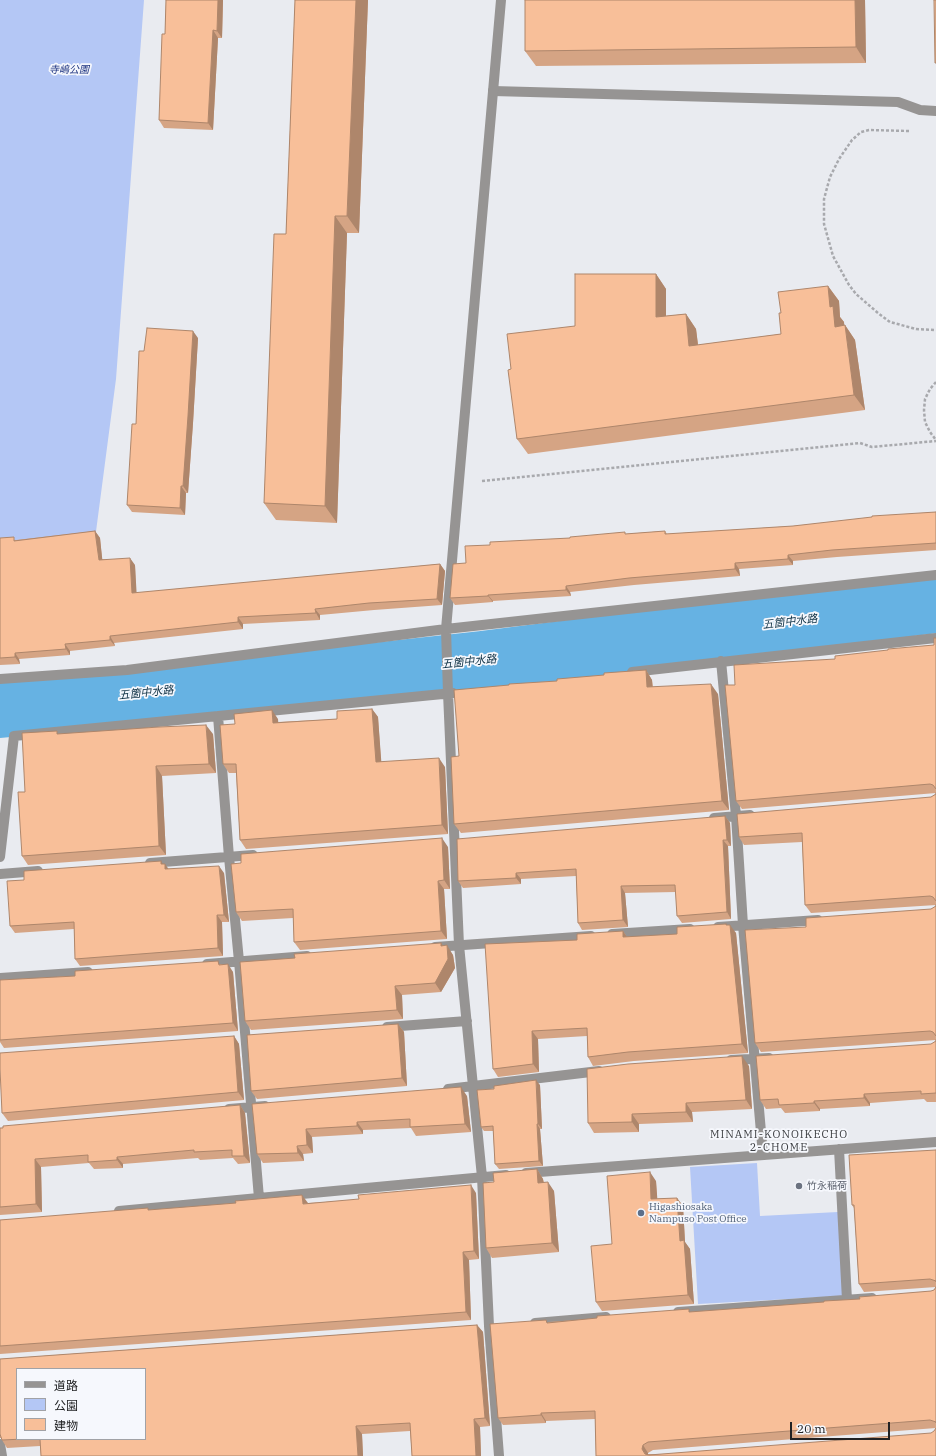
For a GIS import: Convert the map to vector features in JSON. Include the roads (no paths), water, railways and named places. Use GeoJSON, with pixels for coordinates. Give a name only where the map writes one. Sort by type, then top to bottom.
{"type":"FeatureCollection","features":[{"type":"Feature","properties":{"kind":"street"},"geometry":{"type":"LineString","coordinates":[[499,1456],[489,1326],[482,1177],[459,945],[446,629],[460,484],[501,0]]}},
{"type":"Feature","properties":{"kind":"street"},"geometry":{"type":"LineString","coordinates":[[494,91],[898,102],[920,110],[936,111]]}},
{"type":"Feature","properties":{"kind":"street"},"geometry":{"type":"LineString","coordinates":[[0,679],[127,670],[446,629],[936,575]]}},
{"type":"Feature","properties":{"kind":"street"},"geometry":{"type":"LineString","coordinates":[[619,673],[936,638]]}},
{"type":"Feature","properties":{"kind":"street"},"geometry":{"type":"LineString","coordinates":[[721,661],[736,816],[743,925],[763,1155]]}},
{"type":"Feature","properties":{"kind":"street"},"geometry":{"type":"LineString","coordinates":[[0,858],[14,736],[463,692]]}},
{"type":"Feature","properties":{"kind":"street"},"geometry":{"type":"LineString","coordinates":[[218,716],[259,1198]]}},
{"type":"Feature","properties":{"kind":"street"},"geometry":{"type":"LineString","coordinates":[[704,819],[759,814]]}},
{"type":"Feature","properties":{"kind":"street"},"geometry":{"type":"LineString","coordinates":[[142,864],[260,855]]}},
{"type":"Feature","properties":{"kind":"street"},"geometry":{"type":"LineString","coordinates":[[0,874],[47,871]]}},
{"type":"Feature","properties":{"kind":"street"},"geometry":{"type":"LineString","coordinates":[[427,948],[828,919]]}},
{"type":"Feature","properties":{"kind":"street"},"geometry":{"type":"LineString","coordinates":[[200,964],[318,956]]}},
{"type":"Feature","properties":{"kind":"street"},"geometry":{"type":"LineString","coordinates":[[0,978],[96,971]]}},
{"type":"Feature","properties":{"kind":"street"},"geometry":{"type":"LineString","coordinates":[[380,1028],[466,1021]]}},
{"type":"Feature","properties":{"kind":"street"},"geometry":{"type":"LineString","coordinates":[[724,1061],[777,1057]]}},
{"type":"Feature","properties":{"kind":"street"},"geometry":{"type":"LineString","coordinates":[[441,1090],[611,1070]]}},
{"type":"Feature","properties":{"kind":"street"},"geometry":{"type":"LineString","coordinates":[[220,1110],[275,1105]]}},
{"type":"Feature","properties":{"kind":"street"},"geometry":{"type":"LineString","coordinates":[[110,1212],[482,1177],[936,1142]]}},
{"type":"Feature","properties":{"kind":"street"},"geometry":{"type":"LineString","coordinates":[[839,1149],[847,1300]]}},
{"type":"Feature","properties":{"kind":"street"},"geometry":{"type":"LineString","coordinates":[[664,1313],[884,1297]]}},
{"type":"Feature","properties":{"kind":"street"},"geometry":{"type":"LineString","coordinates":[[521,1324],[616,1317]]}},
{"type":"Feature","properties":{"kind":"street"},"geometry":{"type":"LineString","coordinates":[[0,1444],[2,1456]]}},
{"type":"Feature","properties":{"kind":"waterway","name":"五箇中水路"},"geometry":{"type":"LineString","coordinates":[[0,708],[362,674],[482,661],[936,603]]}},
{"type":"Feature","properties":{"kind":"place","name":"竹永稲荷"},"geometry":{"type":"Point","coordinates":[799,1186]}},
{"type":"Feature","properties":{"kind":"place","name":"Higashiosaka Nampuso Post Office"},"geometry":{"type":"Point","coordinates":[641,1213]}},
{"type":"Feature","properties":{"kind":"district","name":"MINAMI-KONOIKECHO 2-CHOME"},"geometry":{"type":"Point","coordinates":[779,1141]}},
{"type":"Feature","properties":{"kind":"park label","name":"寺嶋公園"},"geometry":{"type":"Point","coordinates":[69,70]}}]}
